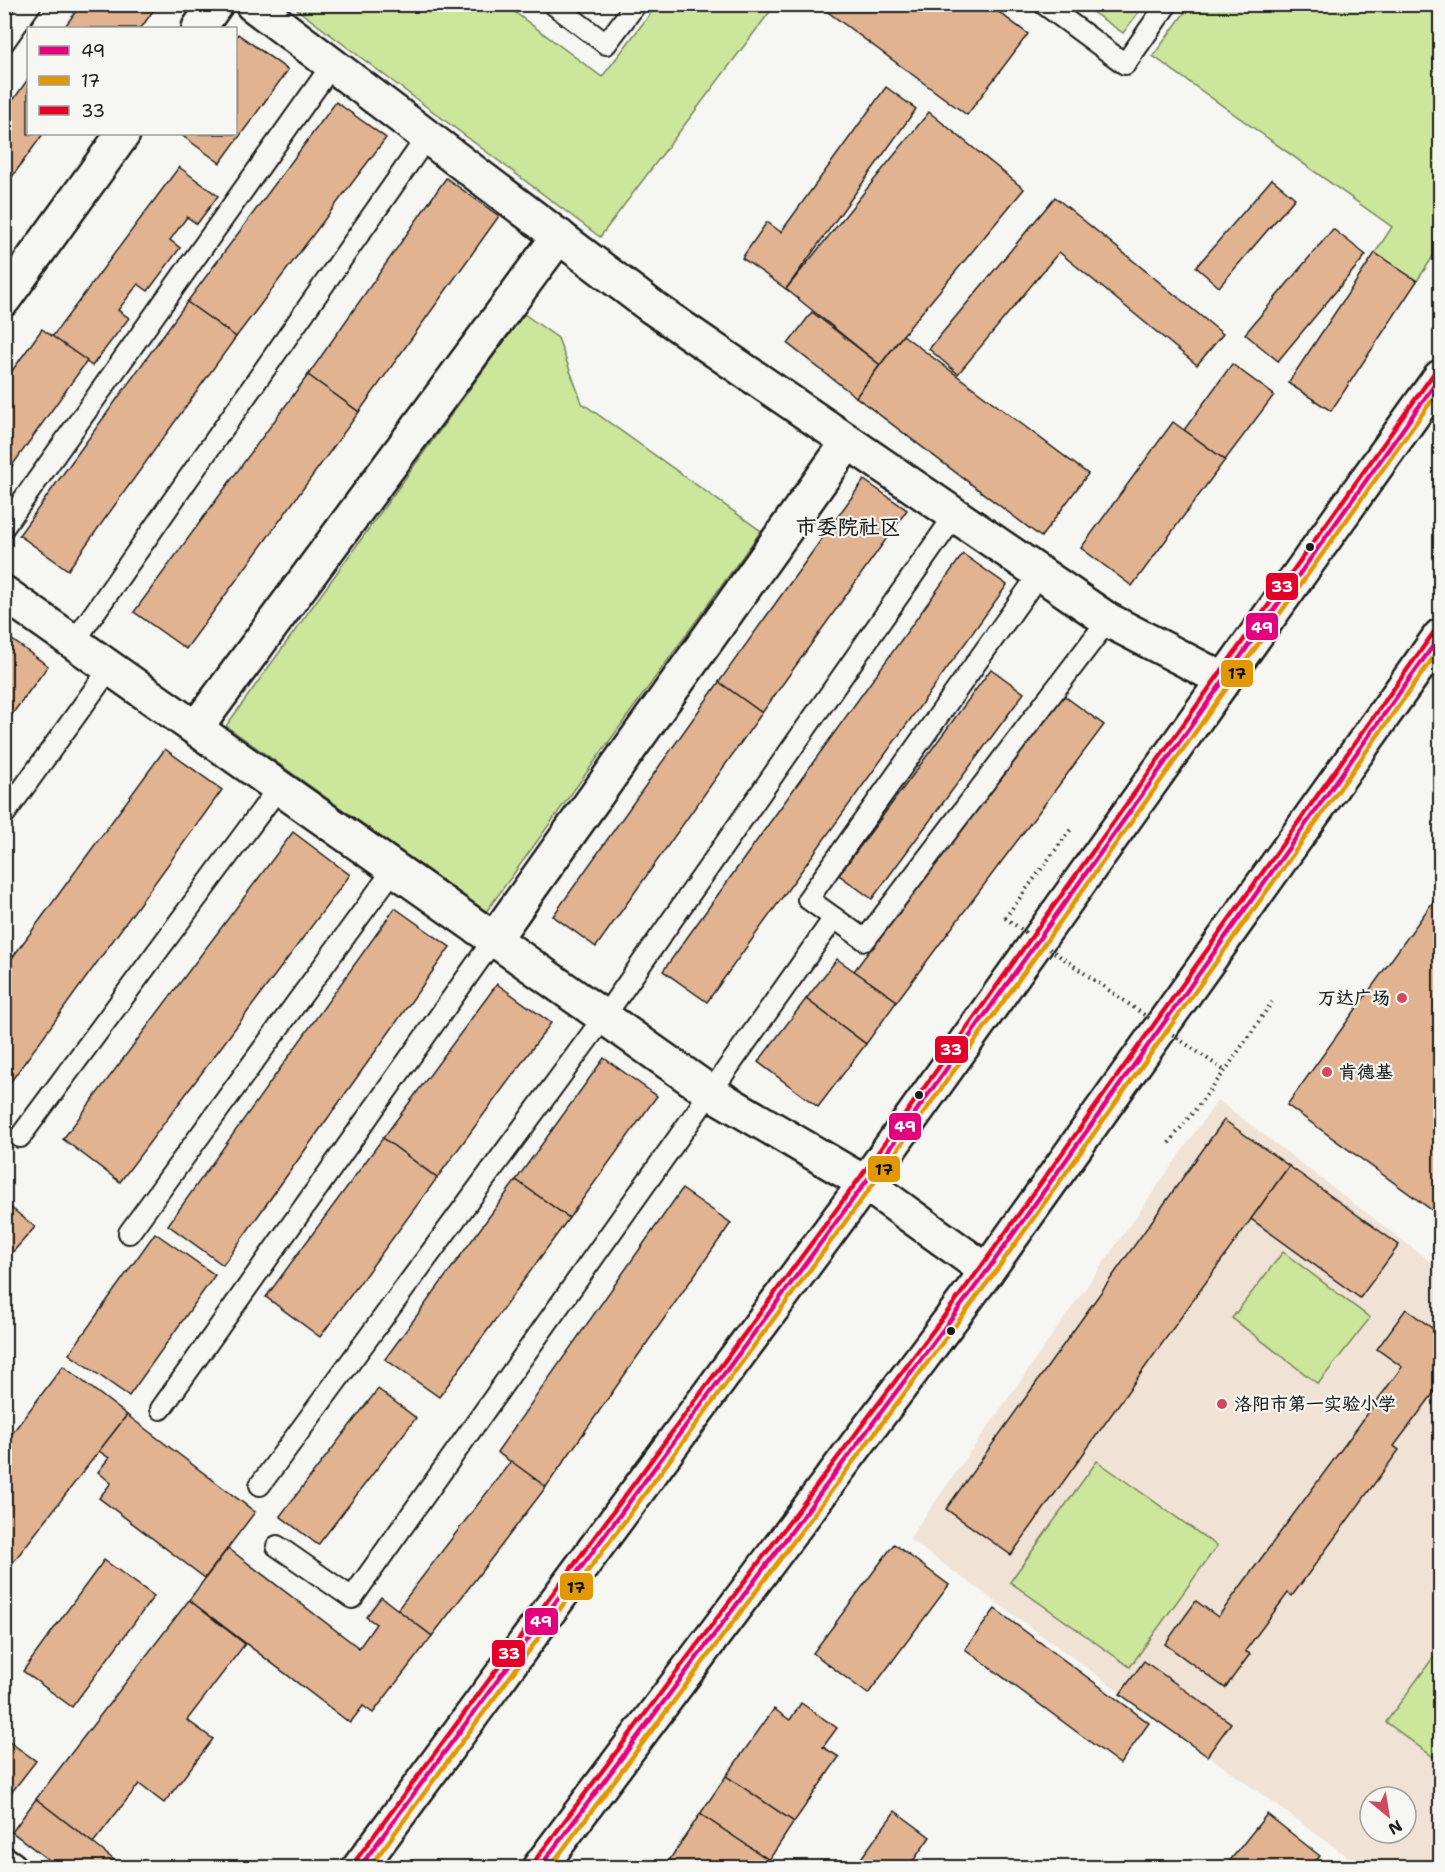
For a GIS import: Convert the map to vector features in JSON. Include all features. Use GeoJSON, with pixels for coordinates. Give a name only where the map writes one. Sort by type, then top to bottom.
{"type":"FeatureCollection","features":[{"type":"Feature","properties":{"kind":"street"},"geometry":{"type":"LineString","coordinates":[[200,27],[216,4]]}},
{"type":"Feature","properties":{"kind":"street"},"geometry":{"type":"LineString","coordinates":[[252,4],[652,307],[1108,620],[1224,680]]}},
{"type":"Feature","properties":{"kind":"street"},"geometry":{"type":"LineString","coordinates":[[4,299],[122,135]]}},
{"type":"Feature","properties":{"kind":"street"},"geometry":{"type":"LineString","coordinates":[[196,728],[559,236]]}},
{"type":"Feature","properties":{"kind":"street"},"geometry":{"type":"LineString","coordinates":[[359,1868],[865,1183],[1440,377]]}},
{"type":"Feature","properties":{"kind":"street"},"geometry":{"type":"LineString","coordinates":[[494,939],[848,442]]}},
{"type":"Feature","properties":{"kind":"street"},"geometry":{"type":"LineString","coordinates":[[4,593],[711,1092],[865,1183],[987,1271]]}},
{"type":"Feature","properties":{"kind":"street"},"geometry":{"type":"LineString","coordinates":[[539,1868],[987,1271],[1440,636]]}},
{"type":"Feature","properties":{"kind":"street"},"geometry":{"type":"LineString","coordinates":[[4,1864],[10,1868]]}},
{"type":"Feature","properties":{"kind":"lane"},"geometry":{"type":"LineString","coordinates":[[4,42],[31,4]]}},
{"type":"Feature","properties":{"kind":"lane"},"geometry":{"type":"LineString","coordinates":[[553,4],[606,44],[636,4]]}},
{"type":"Feature","properties":{"kind":"lane"},"geometry":{"type":"LineString","coordinates":[[1044,4],[1125,64],[1167,4]]}},
{"type":"Feature","properties":{"kind":"lane"},"geometry":{"type":"LineString","coordinates":[[4,527],[332,65]]}},
{"type":"Feature","properties":{"kind":"lane"},"geometry":{"type":"LineString","coordinates":[[74,642],[427,137]]}},
{"type":"Feature","properties":{"kind":"lane"},"geometry":{"type":"LineString","coordinates":[[260,1485],[603,1017],[955,515]]}},
{"type":"Feature","properties":{"kind":"lane"},"geometry":{"type":"LineString","coordinates":[[1040,573],[808,899],[865,940],[1108,620]]}},
{"type":"Feature","properties":{"kind":"lane"},"geometry":{"type":"LineString","coordinates":[[4,815],[110,668]]}},
{"type":"Feature","properties":{"kind":"lane"},"geometry":{"type":"LineString","coordinates":[[20,1137],[279,787]]}},
{"type":"Feature","properties":{"kind":"lane"},"geometry":{"type":"LineString","coordinates":[[129,1233],[394,869]]}},
{"type":"Feature","properties":{"kind":"lane"},"geometry":{"type":"LineString","coordinates":[[277,1546],[352,1598],[834,918]]}},
{"type":"Feature","properties":{"kind":"lane"},"geometry":{"type":"LineString","coordinates":[[161,1409],[494,939]]}},
{"type":"Feature","properties":{"kind":"path"},"geometry":{"type":"LineString","coordinates":[[1071,829],[1005,918],[1225,1071]]}},
{"type":"Feature","properties":{"kind":"path"},"geometry":{"type":"LineString","coordinates":[[1169,1143],[1225,1071],[1272,1002]]}},
{"type":"Feature","properties":{"kind":"shaded area","name":"洛阳市第一实验小学"},"geometry":{"type":"Polygon","coordinates":[[[1218,1100],[1440,1269],[1440,1867],[1362,1867],[909,1539],[1218,1100]]]}},
{"type":"Feature","properties":{"kind":"green space"},"geometry":{"type":"Polygon","coordinates":[[[1427,4],[1440,14],[1440,246],[1417,281],[1375,253],[1392,227],[1153,56],[1190,5],[1427,4]]]}},
{"type":"Feature","properties":{"kind":"green space"},"geometry":{"type":"Polygon","coordinates":[[[291,5],[505,5],[602,77],[657,5],[775,5],[600,237],[291,5]]]}},
{"type":"Feature","properties":{"kind":"green space"},"geometry":{"type":"Polygon","coordinates":[[[1082,5],[1144,5],[1123,33],[1082,5]]]}},
{"type":"Feature","properties":{"kind":"green space"},"geometry":{"type":"Polygon","coordinates":[[[524,314],[558,338],[582,403],[761,531],[486,912],[226,726],[524,314]]]}},
{"type":"Feature","properties":{"kind":"green space"},"geometry":{"type":"Polygon","coordinates":[[[1283,1252],[1370,1318],[1318,1384],[1232,1318],[1283,1252]]]}},
{"type":"Feature","properties":{"kind":"green space"},"geometry":{"type":"Polygon","coordinates":[[[1097,1461],[1217,1546],[1130,1667],[1010,1582],[1097,1461]]]}},
{"type":"Feature","properties":{"kind":"green space"},"geometry":{"type":"Polygon","coordinates":[[[1440,1648],[1440,1762],[1386,1722],[1440,1648]]]}},
{"type":"Feature","properties":{"kind":"building"},"geometry":{"type":"Polygon","coordinates":[[[81,4],[158,4],[142,27],[65,27],[81,4]]]}},
{"type":"Feature","properties":{"kind":"building"},"geometry":{"type":"Polygon","coordinates":[[[817,4],[988,4],[1028,34],[967,115],[817,4]]]}},
{"type":"Feature","properties":{"kind":"building"},"geometry":{"type":"Polygon","coordinates":[[[238,34],[288,70],[220,163],[181,135],[237,135],[238,34]]]}},
{"type":"Feature","properties":{"kind":"building"},"geometry":{"type":"Polygon","coordinates":[[[27,80],[27,135],[42,135],[4,188],[4,113],[27,80]]]}},
{"type":"Feature","properties":{"kind":"building"},"geometry":{"type":"Polygon","coordinates":[[[886,87],[916,109],[786,289],[742,258],[767,222],[781,232],[886,87]]]}},
{"type":"Feature","properties":{"kind":"building"},"geometry":{"type":"Polygon","coordinates":[[[336,102],[386,138],[236,337],[187,302],[336,102]]]}},
{"type":"Feature","properties":{"kind":"building"},"geometry":{"type":"Polygon","coordinates":[[[929,112],[1024,189],[880,365],[786,289],[929,112]]]}},
{"type":"Feature","properties":{"kind":"building"},"geometry":{"type":"Polygon","coordinates":[[[179,167],[218,196],[197,224],[187,217],[170,240],[180,248],[148,291],[138,284],[118,310],[129,318],[92,366],[52,337],[179,167]]]}},
{"type":"Feature","properties":{"kind":"building"},"geometry":{"type":"Polygon","coordinates":[[[446,178],[499,216],[359,412],[308,375],[446,178]]]}},
{"type":"Feature","properties":{"kind":"building"},"geometry":{"type":"Polygon","coordinates":[[[1272,179],[1295,198],[1219,287],[1196,267],[1272,179]]]}},
{"type":"Feature","properties":{"kind":"building"},"geometry":{"type":"Polygon","coordinates":[[[1055,197],[1223,334],[1197,365],[1059,252],[958,374],[929,349],[1055,197]]]}},
{"type":"Feature","properties":{"kind":"building"},"geometry":{"type":"Polygon","coordinates":[[[1333,229],[1366,255],[1278,361],[1245,334],[1333,229]]]}},
{"type":"Feature","properties":{"kind":"building"},"geometry":{"type":"Polygon","coordinates":[[[1375,253],[1417,281],[1331,411],[1288,383],[1375,253]]]}},
{"type":"Feature","properties":{"kind":"building"},"geometry":{"type":"Polygon","coordinates":[[[187,302],[236,337],[68,570],[19,535],[187,302]]]}},
{"type":"Feature","properties":{"kind":"building"},"geometry":{"type":"Polygon","coordinates":[[[812,312],[880,365],[856,397],[788,344],[812,312]]]}},
{"type":"Feature","properties":{"kind":"building"},"geometry":{"type":"Polygon","coordinates":[[[42,329],[87,361],[4,477],[4,382],[42,329]]]}},
{"type":"Feature","properties":{"kind":"building"},"geometry":{"type":"Polygon","coordinates":[[[903,335],[1088,474],[1041,537],[856,397],[903,335]]]}},
{"type":"Feature","properties":{"kind":"building"},"geometry":{"type":"Polygon","coordinates":[[[1232,364],[1274,395],[1225,460],[1184,430],[1232,364]]]}},
{"type":"Feature","properties":{"kind":"building"},"geometry":{"type":"Polygon","coordinates":[[[308,375],[359,412],[186,649],[134,612],[308,375]]]}},
{"type":"Feature","properties":{"kind":"building"},"geometry":{"type":"Polygon","coordinates":[[[1173,422],[1225,460],[1132,586],[1081,548],[1173,422]]]}},
{"type":"Feature","properties":{"kind":"building"},"geometry":{"type":"Polygon","coordinates":[[[864,480],[907,510],[762,713],[719,682],[864,480]]]}},
{"type":"Feature","properties":{"kind":"building"},"geometry":{"type":"Polygon","coordinates":[[[963,554],[1007,585],[707,1002],[663,971],[963,554]]]}},
{"type":"Feature","properties":{"kind":"building"},"geometry":{"type":"Polygon","coordinates":[[[4,634],[48,666],[4,725],[4,634]]]}},
{"type":"Feature","properties":{"kind":"building"},"geometry":{"type":"Polygon","coordinates":[[[991,669],[1024,693],[872,899],[839,875],[991,669]]]}},
{"type":"Feature","properties":{"kind":"building"},"geometry":{"type":"Polygon","coordinates":[[[719,682],[762,713],[596,947],[553,916],[719,682]]]}},
{"type":"Feature","properties":{"kind":"building"},"geometry":{"type":"Polygon","coordinates":[[[1063,695],[1104,725],[897,1001],[854,971],[1063,695]]]}},
{"type":"Feature","properties":{"kind":"building"},"geometry":{"type":"Polygon","coordinates":[[[165,749],[222,790],[4,1091],[4,969],[165,749]]]}},
{"type":"Feature","properties":{"kind":"building"},"geometry":{"type":"Polygon","coordinates":[[[293,832],[350,875],[120,1182],[63,1139],[293,832]]]}},
{"type":"Feature","properties":{"kind":"building","name":"万达广场"},"geometry":{"type":"Polygon","coordinates":[[[1440,892],[1440,1216],[1287,1105],[1440,892]]]}},
{"type":"Feature","properties":{"kind":"building"},"geometry":{"type":"Polygon","coordinates":[[[395,908],[450,947],[223,1265],[168,1225],[395,908]]]}},
{"type":"Feature","properties":{"kind":"building"},"geometry":{"type":"Polygon","coordinates":[[[837,959],[897,1001],[866,1044],[806,999],[837,959]]]}},
{"type":"Feature","properties":{"kind":"building"},"geometry":{"type":"Polygon","coordinates":[[[497,984],[551,1023],[437,1178],[383,1138],[497,984]]]}},
{"type":"Feature","properties":{"kind":"building"},"geometry":{"type":"Polygon","coordinates":[[[806,999],[866,1044],[818,1107],[758,1062],[806,999]]]}},
{"type":"Feature","properties":{"kind":"building"},"geometry":{"type":"Polygon","coordinates":[[[604,1058],[657,1096],[569,1218],[516,1180],[604,1058]]]}},
{"type":"Feature","properties":{"kind":"building"},"geometry":{"type":"Polygon","coordinates":[[[1224,1120],[1289,1166],[1011,1555],[946,1509],[1224,1120]]]}},
{"type":"Feature","properties":{"kind":"building"},"geometry":{"type":"Polygon","coordinates":[[[383,1138],[437,1178],[320,1337],[266,1297],[383,1138]]]}},
{"type":"Feature","properties":{"kind":"building"},"geometry":{"type":"Polygon","coordinates":[[[1289,1166],[1399,1245],[1360,1298],[1251,1219],[1289,1166]]]}},
{"type":"Feature","properties":{"kind":"building"},"geometry":{"type":"Polygon","coordinates":[[[516,1180],[569,1218],[439,1397],[385,1359],[516,1180]]]}},
{"type":"Feature","properties":{"kind":"building"},"geometry":{"type":"Polygon","coordinates":[[[682,1189],[731,1223],[546,1487],[497,1452],[682,1189]]]}},
{"type":"Feature","properties":{"kind":"building"},"geometry":{"type":"Polygon","coordinates":[[[4,1202],[35,1227],[4,1262],[4,1202]]]}},
{"type":"Feature","properties":{"kind":"building"},"geometry":{"type":"Polygon","coordinates":[[[155,1233],[215,1275],[129,1396],[69,1354],[155,1233]]]}},
{"type":"Feature","properties":{"kind":"building"},"geometry":{"type":"Polygon","coordinates":[[[1406,1309],[1440,1334],[1440,1394],[1436,1390],[1394,1446],[1399,1450],[1292,1596],[1288,1593],[1245,1651],[1250,1654],[1225,1688],[1165,1644],[1196,1601],[1218,1617],[1402,1367],[1377,1349],[1406,1309]]]}},
{"type":"Feature","properties":{"kind":"building"},"geometry":{"type":"Polygon","coordinates":[[[63,1366],[127,1415],[4,1574],[4,1444],[63,1366]]]}},
{"type":"Feature","properties":{"kind":"building"},"geometry":{"type":"Polygon","coordinates":[[[378,1389],[416,1418],[318,1545],[280,1516],[378,1389]]]}},
{"type":"Feature","properties":{"kind":"building"},"geometry":{"type":"Polygon","coordinates":[[[127,1415],[255,1512],[205,1578],[99,1498],[111,1483],[98,1472],[109,1458],[99,1451],[127,1415]]]}},
{"type":"Feature","properties":{"kind":"building"},"geometry":{"type":"Polygon","coordinates":[[[511,1461],[546,1487],[432,1636],[397,1610],[511,1461]]]}},
{"type":"Feature","properties":{"kind":"building"},"geometry":{"type":"Polygon","coordinates":[[[894,1544],[949,1585],[868,1694],[813,1653],[894,1544]]]}},
{"type":"Feature","properties":{"kind":"building"},"geometry":{"type":"Polygon","coordinates":[[[228,1548],[359,1648],[376,1624],[366,1617],[381,1597],[432,1636],[373,1713],[363,1706],[350,1723],[189,1600],[228,1548]]]}},
{"type":"Feature","properties":{"kind":"building"},"geometry":{"type":"Polygon","coordinates":[[[104,1560],[154,1596],[72,1707],[23,1671],[104,1560]]]}},
{"type":"Feature","properties":{"kind":"building"},"geometry":{"type":"Polygon","coordinates":[[[189,1600],[245,1644],[187,1720],[213,1739],[164,1803],[139,1784],[93,1843],[36,1799],[189,1600]]]}},
{"type":"Feature","properties":{"kind":"building"},"geometry":{"type":"Polygon","coordinates":[[[995,1609],[1149,1723],[1120,1764],[965,1649],[995,1609]]]}},
{"type":"Feature","properties":{"kind":"building"},"geometry":{"type":"Polygon","coordinates":[[[1144,1661],[1231,1723],[1207,1756],[1120,1694],[1144,1661]]]}},
{"type":"Feature","properties":{"kind":"building"},"geometry":{"type":"Polygon","coordinates":[[[801,1703],[837,1728],[823,1747],[839,1757],[794,1822],[726,1776],[774,1709],[790,1720],[801,1703]]]}},
{"type":"Feature","properties":{"kind":"building"},"geometry":{"type":"Polygon","coordinates":[[[4,1738],[36,1761],[4,1802],[4,1738]]]}},
{"type":"Feature","properties":{"kind":"building"},"geometry":{"type":"Polygon","coordinates":[[[726,1776],[794,1822],[769,1860],[700,1814],[726,1776]]]}},
{"type":"Feature","properties":{"kind":"building"},"geometry":{"type":"Polygon","coordinates":[[[36,1799],[124,1868],[59,1868],[12,1832],[36,1799]]]}},
{"type":"Feature","properties":{"kind":"building"},"geometry":{"type":"Polygon","coordinates":[[[895,1811],[930,1837],[908,1868],[854,1868],[895,1811]]]}},
{"type":"Feature","properties":{"kind":"building"},"geometry":{"type":"Polygon","coordinates":[[[700,1814],[769,1860],[764,1868],[664,1868],[700,1814]]]}},
{"type":"Feature","properties":{"kind":"building"},"geometry":{"type":"Polygon","coordinates":[[[1267,1814],[1320,1856],[1310,1868],[1224,1868],[1267,1814]]]}},
{"type":"Feature","properties":{"kind":"transit line","name":"33"},"geometry":{"type":"LineString","coordinates":[[353,1864],[859,1179],[1434,373]]}},
{"type":"Feature","properties":{"kind":"transit line","name":"49"},"geometry":{"type":"LineString","coordinates":[[359,1868],[865,1183],[1440,377]]}},
{"type":"Feature","properties":{"kind":"transit line","name":"17"},"geometry":{"type":"LineString","coordinates":[[369,1868],[871,1187],[1440,389]]}},
{"type":"Feature","properties":{"kind":"transit line","name":"33"},"geometry":{"type":"LineString","coordinates":[[533,1863],[981,1267],[1434,632]]}},
{"type":"Feature","properties":{"kind":"transit line","name":"49"},"geometry":{"type":"LineString","coordinates":[[539,1868],[987,1271],[1440,636]]}},
{"type":"Feature","properties":{"kind":"transit line","name":"17"},"geometry":{"type":"LineString","coordinates":[[549,1868],[993,1275],[1440,648]]}},
{"type":"Feature","properties":{"kind":"place","name":"万达广场"},"geometry":{"type":"Point","coordinates":[1402,998]}},
{"type":"Feature","properties":{"kind":"place","name":"肯德基"},"geometry":{"type":"Point","coordinates":[1327,1072]}},
{"type":"Feature","properties":{"kind":"place","name":"洛阳市第一实验小学"},"geometry":{"type":"Point","coordinates":[1222,1404]}},
{"type":"Feature","properties":{"kind":"district","name":"市委院社区"},"geometry":{"type":"Point","coordinates":[848,527]}}]}
